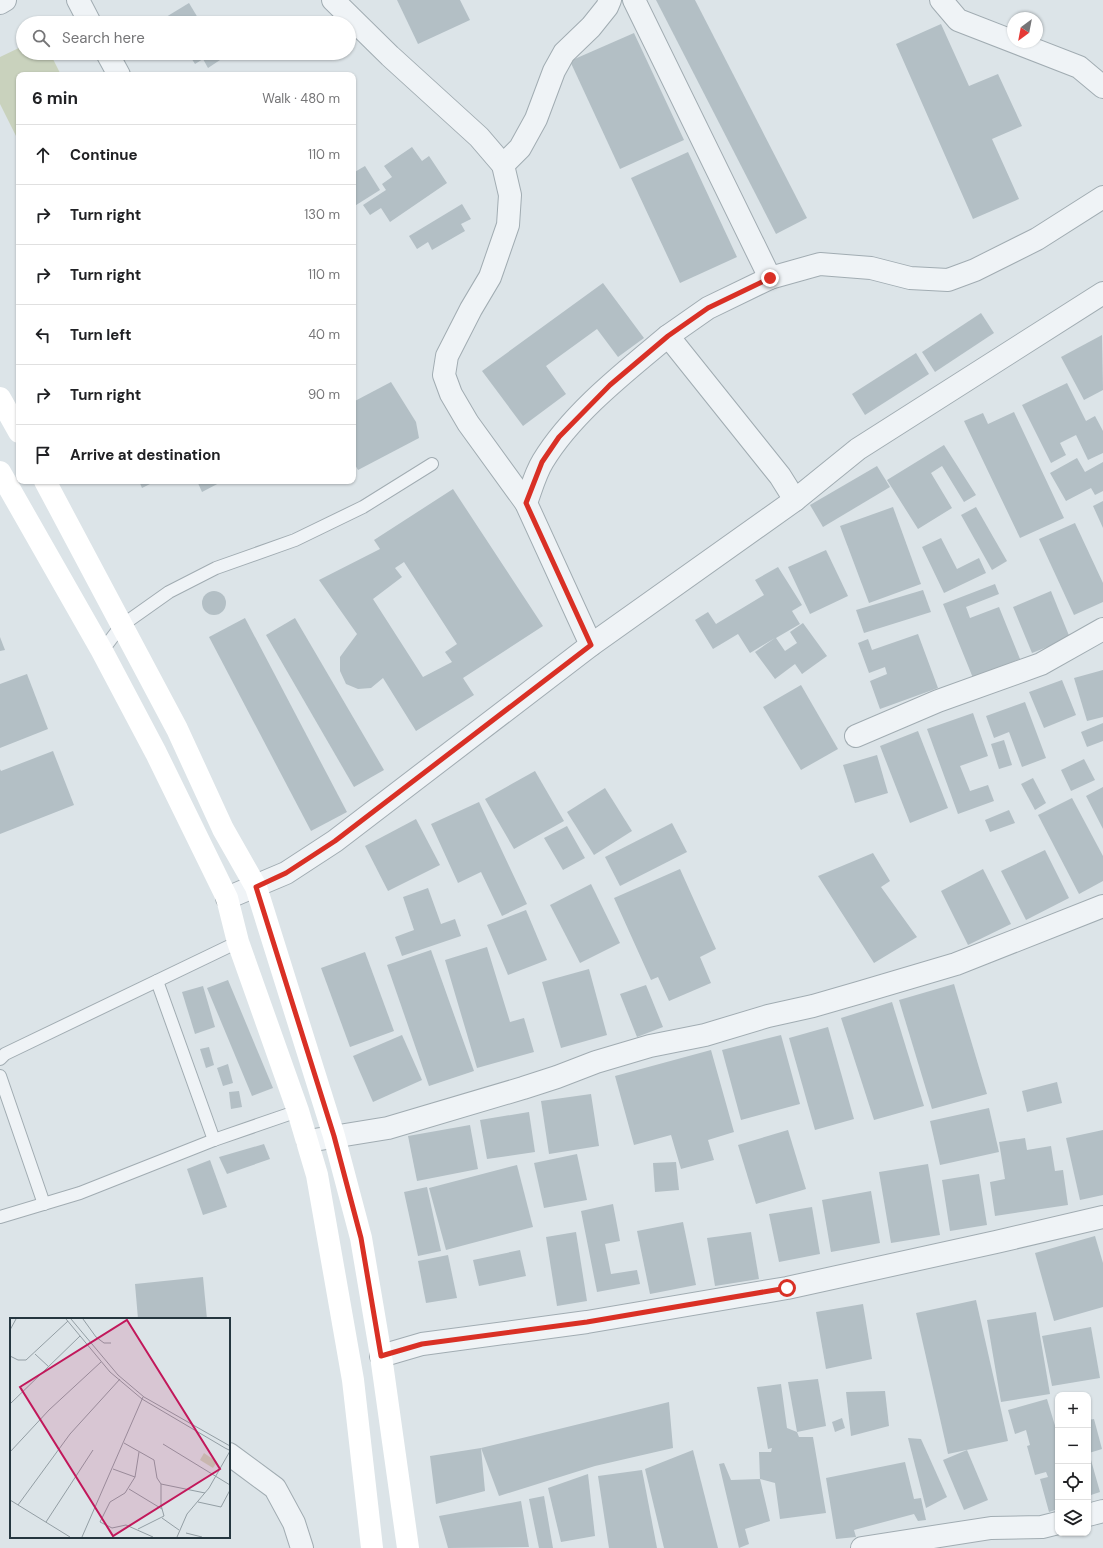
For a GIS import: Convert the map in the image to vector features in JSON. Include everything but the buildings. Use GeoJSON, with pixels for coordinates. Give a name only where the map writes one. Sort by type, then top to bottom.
{"type":"FeatureCollection","features":[{"type":"Feature","properties":{"kind":"main road"},"geometry":{"type":"LineString","coordinates":[[0,398],[16,427]]}},
{"type":"Feature","properties":{"kind":"main road"},"geometry":{"type":"LineString","coordinates":[[0,472],[102,651],[156,753],[227,898],[238,942],[298,1110],[317,1175],[353,1380],[372,1548]]}},
{"type":"Feature","properties":{"kind":"main road"},"geometry":{"type":"LineString","coordinates":[[48,484],[121,626],[177,729],[223,829],[256,887],[334,1136],[361,1238],[381,1356],[408,1548]]}},
{"type":"Feature","properties":{"kind":"street"},"geometry":{"type":"LineString","coordinates":[[0,3],[5,0]]}},
{"type":"Feature","properties":{"kind":"street"},"geometry":{"type":"LineString","coordinates":[[78,0],[86,16]]}},
{"type":"Feature","properties":{"kind":"street"},"geometry":{"type":"LineString","coordinates":[[333,0],[349,16]]}},
{"type":"Feature","properties":{"kind":"street"},"geometry":{"type":"LineString","coordinates":[[503,164],[520,148],[536,119],[554,71],[564,53],[591,27],[607,7],[610,0]]}},
{"type":"Feature","properties":{"kind":"street"},"geometry":{"type":"LineString","coordinates":[[634,0],[770,278]]}},
{"type":"Feature","properties":{"kind":"street"},"geometry":{"type":"LineString","coordinates":[[942,0],[958,20],[1079,67],[1103,87]]}},
{"type":"Feature","properties":{"kind":"street"},"geometry":{"type":"LineString","coordinates":[[356,23],[390,56],[479,137],[503,164],[510,195],[508,224],[490,277],[471,309],[447,356],[444,375],[451,394],[468,423],[526,503],[591,645]]}},
{"type":"Feature","properties":{"kind":"street"},"geometry":{"type":"LineString","coordinates":[[111,60],[118,72]]}},
{"type":"Feature","properties":{"kind":"street"},"geometry":{"type":"LineString","coordinates":[[526,503],[542,462],[559,437],[610,385],[668,336],[708,308],[770,278],[820,264],[871,268],[910,278],[948,280],[975,270],[1037,239],[1103,197]]}},
{"type":"Feature","properties":{"kind":"street"},"geometry":{"type":"LineString","coordinates":[[227,898],[286,873],[335,841],[591,645],[795,500],[858,449],[1103,292]]}},
{"type":"Feature","properties":{"kind":"street"},"geometry":{"type":"LineString","coordinates":[[668,336],[780,476],[795,500]]}},
{"type":"Feature","properties":{"kind":"street"},"geometry":{"type":"LineString","coordinates":[[856,736],[938,701],[1041,664],[1103,629]]}},
{"type":"Feature","properties":{"kind":"street"},"geometry":{"type":"LineString","coordinates":[[308,1141],[388,1128],[523,1088],[596,1062],[650,1046],[704,1035],[768,1016],[813,1006],[956,964],[1103,906]]}},
{"type":"Feature","properties":{"kind":"street"},"geometry":{"type":"LineString","coordinates":[[381,1356],[422,1344],[587,1322],[787,1288],[1103,1217]]}},
{"type":"Feature","properties":{"kind":"street"},"geometry":{"type":"LineString","coordinates":[[230,1455],[275,1488],[294,1523],[302,1548]]}},
{"type":"Feature","properties":{"kind":"street"},"geometry":{"type":"LineString","coordinates":[[1091,1514],[1103,1511]]}},
{"type":"Feature","properties":{"kind":"street"},"geometry":{"type":"LineString","coordinates":[[862,1548],[991,1528],[1042,1527],[1055,1524]]}},
{"type":"Feature","properties":{"kind":"lane"},"geometry":{"type":"LineString","coordinates":[[102,651],[121,626],[169,592],[216,568],[295,540],[322,527],[363,507],[432,464]]}},
{"type":"Feature","properties":{"kind":"lane"},"geometry":{"type":"LineString","coordinates":[[0,1059],[5,1054],[238,942]]}},
{"type":"Feature","properties":{"kind":"lane"},"geometry":{"type":"LineString","coordinates":[[157,981],[214,1140]]}},
{"type":"Feature","properties":{"kind":"lane"},"geometry":{"type":"LineString","coordinates":[[0,1076],[44,1204]]}},
{"type":"Feature","properties":{"kind":"lane"},"geometry":{"type":"LineString","coordinates":[[0,1217],[80,1193],[214,1140],[298,1110]]}},
{"type":"Feature","properties":{"kind":"green space"},"geometry":{"type":"Polygon","coordinates":[[[16,49],[16,60],[54,60],[60,72],[16,72],[16,136],[0,104],[0,57],[16,49]]]}},
{"type":"Feature","properties":{"kind":"route"},"geometry":{"type":"LineString","coordinates":[[770,278],[708,308],[668,336],[610,385],[559,437],[542,462],[526,503],[591,645],[335,841],[286,873],[256,887],[334,1136],[361,1238],[381,1356],[422,1344],[587,1322],[787,1288]]}}]}
